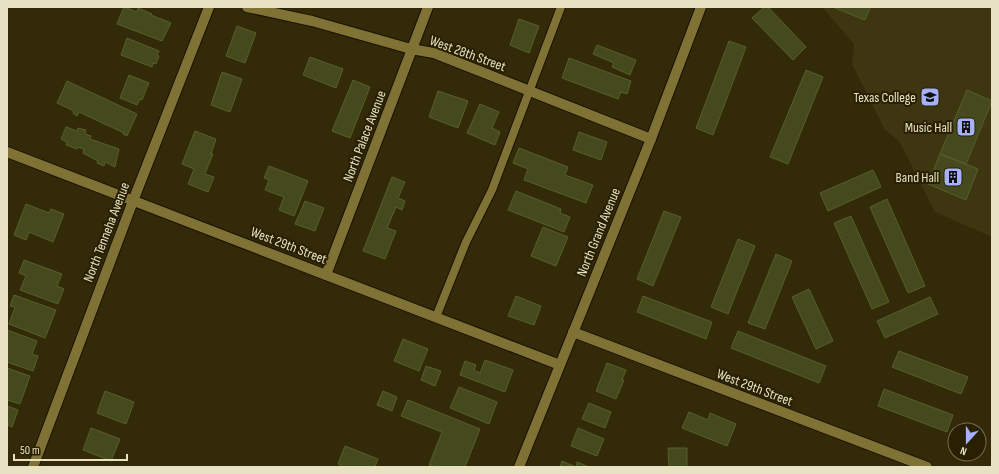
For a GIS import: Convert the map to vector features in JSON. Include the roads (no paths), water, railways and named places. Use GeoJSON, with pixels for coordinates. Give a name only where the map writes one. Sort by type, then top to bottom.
{"type":"FeatureCollection","features":[{"type":"Feature","properties":{"kind":"street","name":"North Tenneha Avenue"},"geometry":{"type":"LineString","coordinates":[[33,467],[133,201],[209,7]]}},
{"type":"Feature","properties":{"kind":"street","name":"West 28th Street"},"geometry":{"type":"LineString","coordinates":[[247,7],[312,21],[411,49],[434,53],[651,139]]}},
{"type":"Feature","properties":{"kind":"street","name":"North Palace Avenue"},"geometry":{"type":"LineString","coordinates":[[326,275],[428,7]]}},
{"type":"Feature","properties":{"kind":"street","name":"North Grand Avenue"},"geometry":{"type":"LineString","coordinates":[[519,467],[651,139],[702,7]]}},
{"type":"Feature","properties":{"kind":"street","name":"West 29th Street"},"geometry":{"type":"LineString","coordinates":[[7,152],[560,365]]}},
{"type":"Feature","properties":{"kind":"street","name":"West 29th Street"},"geometry":{"type":"LineString","coordinates":[[573,332],[927,467]]}},
{"type":"Feature","properties":{"kind":"lane"},"geometry":{"type":"LineString","coordinates":[[436,317],[466,242],[492,190],[561,7]]}},
{"type":"Feature","properties":{"kind":"place","name":"Texas College"},"geometry":{"type":"Point","coordinates":[930,97]}},
{"type":"Feature","properties":{"kind":"place","name":"Music Hall"},"geometry":{"type":"Point","coordinates":[966,127]}},
{"type":"Feature","properties":{"kind":"place","name":"Band Hall"},"geometry":{"type":"Point","coordinates":[953,177]}}]}
